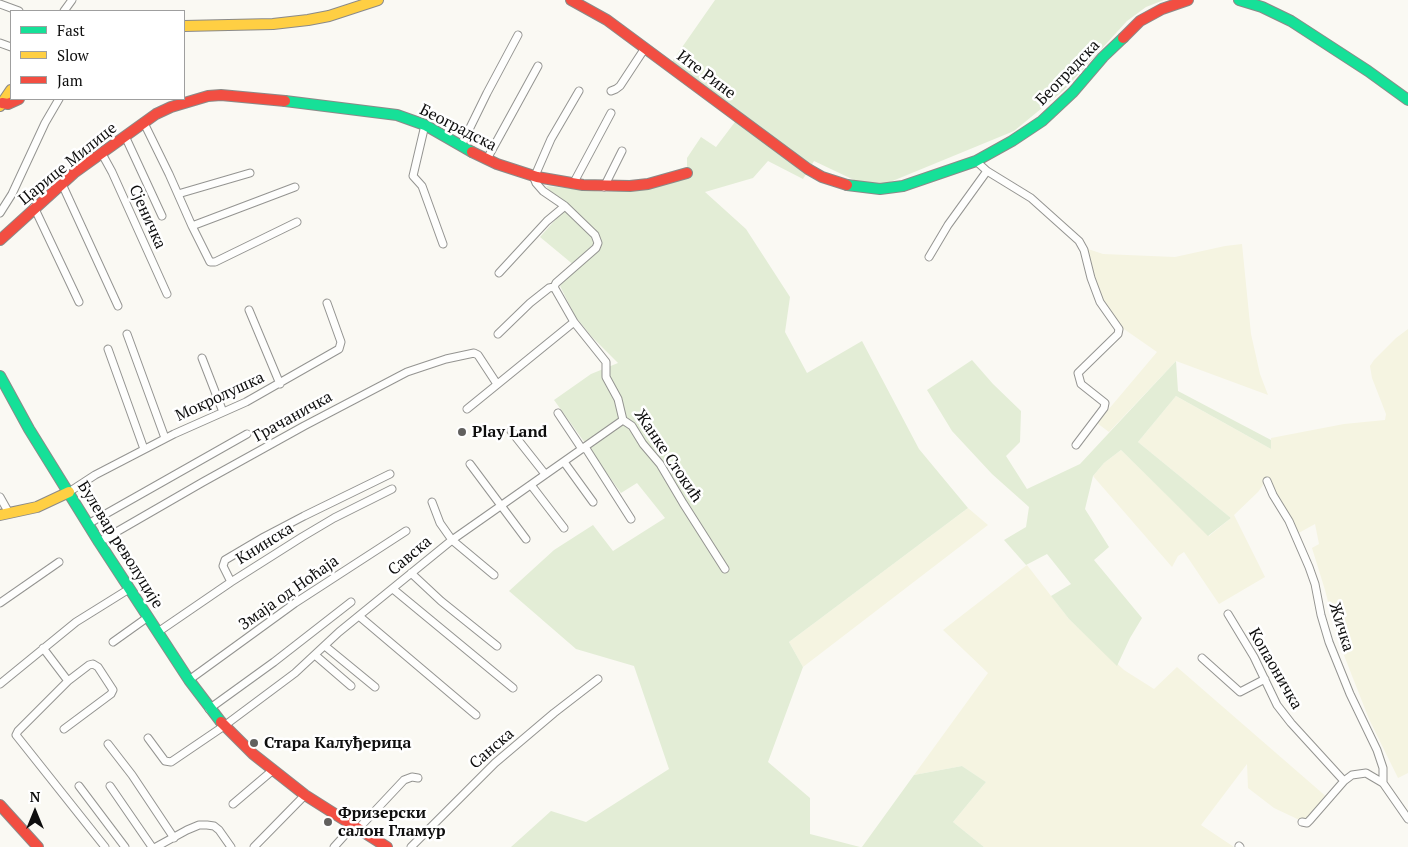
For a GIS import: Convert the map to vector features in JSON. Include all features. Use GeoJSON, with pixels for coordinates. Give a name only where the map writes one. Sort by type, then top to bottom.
{"type":"FeatureCollection","features":[{"type":"Feature","properties":{"kind":"street"},"geometry":{"type":"LineString","coordinates":[[185,26],[300,22],[329,16],[378,0]]}},
{"type":"Feature","properties":{"kind":"street","name":"Ите Рине"},"geometry":{"type":"LineString","coordinates":[[571,0],[607,20],[808,169],[822,177]]}},
{"type":"Feature","properties":{"kind":"street","name":"Београдска"},"geometry":{"type":"LineString","coordinates":[[822,177],[856,188],[891,188],[925,179],[976,160],[1012,141],[1042,121],[1073,92],[1103,57],[1140,21],[1162,9],[1188,0]]}},
{"type":"Feature","properties":{"kind":"street"},"geometry":{"type":"LineString","coordinates":[[1239,0],[1262,7],[1291,21],[1368,71],[1408,100]]}},
{"type":"Feature","properties":{"kind":"street"},"geometry":{"type":"LineString","coordinates":[[0,4],[16,10]]}},
{"type":"Feature","properties":{"kind":"street"},"geometry":{"type":"LineString","coordinates":[[461,146],[490,86],[518,35]]}},
{"type":"Feature","properties":{"kind":"street"},"geometry":{"type":"LineString","coordinates":[[611,91],[620,86],[644,48]]}},
{"type":"Feature","properties":{"kind":"street"},"geometry":{"type":"LineString","coordinates":[[487,160],[538,66]]}},
{"type":"Feature","properties":{"kind":"street"},"geometry":{"type":"LineString","coordinates":[[1,104],[10,91]]}},
{"type":"Feature","properties":{"kind":"street"},"geometry":{"type":"LineString","coordinates":[[498,334],[530,303],[549,288],[554,287],[556,283],[596,248],[598,243],[596,234],[564,206],[543,191],[536,184],[534,176],[551,139],[579,91]]}},
{"type":"Feature","properties":{"kind":"street","name":"Београдска"},"geometry":{"type":"LineString","coordinates":[[156,114],[183,103],[208,96],[261,98],[397,115],[425,125],[487,160],[534,176],[573,184],[604,187],[648,184],[687,173]]}},
{"type":"Feature","properties":{"kind":"street"},"geometry":{"type":"LineString","coordinates":[[1,104],[8,104],[18,100]]}},
{"type":"Feature","properties":{"kind":"street"},"geometry":{"type":"LineString","coordinates":[[0,214],[12,194],[45,123],[58,100]]}},
{"type":"Feature","properties":{"kind":"street"},"geometry":{"type":"LineString","coordinates":[[573,184],[611,113]]}},
{"type":"Feature","properties":{"kind":"street","name":"Царице Милице"},"geometry":{"type":"LineString","coordinates":[[0,240],[34,207],[101,152],[156,114]]}},
{"type":"Feature","properties":{"kind":"street"},"geometry":{"type":"LineString","coordinates":[[144,123],[208,261],[212,263],[297,222]]}},
{"type":"Feature","properties":{"kind":"street"},"geometry":{"type":"LineString","coordinates":[[425,125],[413,176],[422,186],[443,244]]}},
{"type":"Feature","properties":{"kind":"street"},"geometry":{"type":"LineString","coordinates":[[125,136],[162,216]]}},
{"type":"Feature","properties":{"kind":"street"},"geometry":{"type":"LineString","coordinates":[[604,187],[622,151]]}},
{"type":"Feature","properties":{"kind":"street","name":"Сјеничка"},"geometry":{"type":"LineString","coordinates":[[101,152],[112,172],[167,294]]}},
{"type":"Feature","properties":{"kind":"street"},"geometry":{"type":"LineString","coordinates":[[976,160],[986,170],[1031,198],[1079,241],[1084,250],[1091,278],[1100,302],[1119,329],[1118,334],[1078,374],[1081,384],[1105,403],[1104,408],[1076,445]]}},
{"type":"Feature","properties":{"kind":"street"},"geometry":{"type":"LineString","coordinates":[[929,256],[986,170]]}},
{"type":"Feature","properties":{"kind":"street"},"geometry":{"type":"LineString","coordinates":[[178,194],[250,173]]}},
{"type":"Feature","properties":{"kind":"street"},"geometry":{"type":"LineString","coordinates":[[62,184],[118,306]]}},
{"type":"Feature","properties":{"kind":"street"},"geometry":{"type":"LineString","coordinates":[[192,226],[295,187]]}},
{"type":"Feature","properties":{"kind":"street"},"geometry":{"type":"LineString","coordinates":[[500,273],[547,221],[564,206]]}},
{"type":"Feature","properties":{"kind":"street"},"geometry":{"type":"LineString","coordinates":[[34,207],[78,302]]}},
{"type":"Feature","properties":{"kind":"street","name":"Жанке Стокић"},"geometry":{"type":"LineString","coordinates":[[554,287],[574,322],[606,362],[606,377],[618,399],[623,420],[634,428],[643,444],[660,464],[725,569]]}},
{"type":"Feature","properties":{"kind":"street","name":"Мокролушка"},"geometry":{"type":"LineString","coordinates":[[69,492],[95,475],[164,438],[246,402],[334,352],[341,346],[341,342],[328,303]]}},
{"type":"Feature","properties":{"kind":"street"},"geometry":{"type":"LineString","coordinates":[[249,310],[280,384]]}},
{"type":"Feature","properties":{"kind":"street"},"geometry":{"type":"LineString","coordinates":[[467,408],[574,322]]}},
{"type":"Feature","properties":{"kind":"street"},"geometry":{"type":"LineString","coordinates":[[127,334],[164,438]]}},
{"type":"Feature","properties":{"kind":"street"},"geometry":{"type":"LineString","coordinates":[[108,349],[144,449]]}},
{"type":"Feature","properties":{"kind":"street","name":"Грачаничка"},"geometry":{"type":"LineString","coordinates":[[99,542],[304,426],[408,372],[446,359],[474,353],[478,355],[497,384]]}},
{"type":"Feature","properties":{"kind":"street"},"geometry":{"type":"LineString","coordinates":[[202,358],[223,412]]}},
{"type":"Feature","properties":{"kind":"street","name":"Булевар револуције"},"geometry":{"type":"LineString","coordinates":[[0,376],[29,429],[99,542],[210,709],[224,726],[305,796],[387,847]]}},
{"type":"Feature","properties":{"kind":"street"},"geometry":{"type":"LineString","coordinates":[[558,413],[632,519]]}},
{"type":"Feature","properties":{"kind":"street","name":"Савска"},"geometry":{"type":"LineString","coordinates":[[224,726],[295,673],[359,616],[452,540],[623,420]]}},
{"type":"Feature","properties":{"kind":"street"},"geometry":{"type":"LineString","coordinates":[[511,431],[545,474]]}},
{"type":"Feature","properties":{"kind":"street"},"geometry":{"type":"LineString","coordinates":[[88,524],[247,434]]}},
{"type":"Feature","properties":{"kind":"street"},"geometry":{"type":"LineString","coordinates":[[564,462],[592,502]]}},
{"type":"Feature","properties":{"kind":"street"},"geometry":{"type":"LineString","coordinates":[[470,464],[526,539]]}},
{"type":"Feature","properties":{"kind":"street"},"geometry":{"type":"LineString","coordinates":[[231,582],[223,566],[225,560],[296,520],[390,474]]}},
{"type":"Feature","properties":{"kind":"street","name":"Жичка"},"geometry":{"type":"LineString","coordinates":[[1267,480],[1273,495],[1289,521],[1309,568],[1329,642],[1350,694],[1377,750],[1384,768],[1384,783]]}},
{"type":"Feature","properties":{"kind":"street"},"geometry":{"type":"LineString","coordinates":[[531,485],[564,528]]}},
{"type":"Feature","properties":{"kind":"street","name":"Книнска"},"geometry":{"type":"LineString","coordinates":[[158,632],[231,582],[334,518],[392,489]]}},
{"type":"Feature","properties":{"kind":"street"},"geometry":{"type":"LineString","coordinates":[[0,497],[4,514],[37,508],[69,492]]}},
{"type":"Feature","properties":{"kind":"street"},"geometry":{"type":"LineString","coordinates":[[432,502],[440,523],[452,540],[494,575]]}},
{"type":"Feature","properties":{"kind":"street","name":"Змаја од Ноћаја"},"geometry":{"type":"LineString","coordinates":[[189,680],[295,603],[406,531]]}},
{"type":"Feature","properties":{"kind":"street"},"geometry":{"type":"LineString","coordinates":[[0,603],[59,562]]}},
{"type":"Feature","properties":{"kind":"street"},"geometry":{"type":"LineString","coordinates":[[411,573],[441,601],[497,646]]}},
{"type":"Feature","properties":{"kind":"street"},"geometry":{"type":"LineString","coordinates":[[0,684],[76,622],[130,589]]}},
{"type":"Feature","properties":{"kind":"street"},"geometry":{"type":"LineString","coordinates":[[393,589],[513,688]]}},
{"type":"Feature","properties":{"kind":"street"},"geometry":{"type":"LineString","coordinates":[[210,709],[351,602]]}},
{"type":"Feature","properties":{"kind":"street","name":"Копаоничка"},"geometry":{"type":"LineString","coordinates":[[1228,614],[1254,657],[1277,705],[1344,781]]}},
{"type":"Feature","properties":{"kind":"street"},"geometry":{"type":"LineString","coordinates":[[359,616],[476,715]]}},
{"type":"Feature","properties":{"kind":"street"},"geometry":{"type":"LineString","coordinates":[[113,642],[148,617]]}},
{"type":"Feature","properties":{"kind":"street"},"geometry":{"type":"LineString","coordinates":[[325,646],[375,687]]}},
{"type":"Feature","properties":{"kind":"street"},"geometry":{"type":"LineString","coordinates":[[43,648],[68,681]]}},
{"type":"Feature","properties":{"kind":"street"},"geometry":{"type":"LineString","coordinates":[[314,655],[352,686]]}},
{"type":"Feature","properties":{"kind":"street"},"geometry":{"type":"LineString","coordinates":[[1202,658],[1240,692],[1265,679]]}},
{"type":"Feature","properties":{"kind":"street"},"geometry":{"type":"LineString","coordinates":[[64,729],[113,690],[98,667],[93,664],[68,681],[16,735],[105,847]]}},
{"type":"Feature","properties":{"kind":"street","name":"Санска"},"geometry":{"type":"LineString","coordinates":[[411,847],[496,763],[554,713],[598,679]]}},
{"type":"Feature","properties":{"kind":"street"},"geometry":{"type":"LineString","coordinates":[[148,738],[165,761],[170,762],[224,726]]}},
{"type":"Feature","properties":{"kind":"street"},"geometry":{"type":"LineString","coordinates":[[108,744],[132,775],[174,838]]}},
{"type":"Feature","properties":{"kind":"street"},"geometry":{"type":"LineString","coordinates":[[233,804],[273,770]]}},
{"type":"Feature","properties":{"kind":"street"},"geometry":{"type":"LineString","coordinates":[[1302,822],[1307,823],[1344,781],[1352,775],[1366,773],[1384,783],[1408,819]]}},
{"type":"Feature","properties":{"kind":"street"},"geometry":{"type":"LineString","coordinates":[[334,847],[404,780],[412,777],[418,778]]}},
{"type":"Feature","properties":{"kind":"street"},"geometry":{"type":"LineString","coordinates":[[79,786],[124,847]]}},
{"type":"Feature","properties":{"kind":"street"},"geometry":{"type":"LineString","coordinates":[[110,786],[154,847],[199,826],[207,825],[214,826],[219,830],[231,847]]}},
{"type":"Feature","properties":{"kind":"street"},"geometry":{"type":"LineString","coordinates":[[254,847],[305,796]]}},
{"type":"Feature","properties":{"kind":"street"},"geometry":{"type":"LineString","coordinates":[[0,805],[38,847]]}},
{"type":"Feature","properties":{"kind":"green space"},"geometry":{"type":"Polygon","coordinates":[[[715,0],[1164,0],[1146,7],[1127,21],[1064,90],[1014,131],[873,189],[814,161],[803,179],[768,161],[753,178],[705,192],[746,229],[790,297],[785,332],[807,373],[862,341],[919,449],[968,508],[789,642],[803,667],[768,762],[810,798],[810,834],[860,847],[511,847],[551,811],[586,822],[669,769],[634,666],[576,649],[509,591],[554,550],[593,525],[613,551],[665,518],[637,483],[621,493],[554,400],[591,374],[618,363],[592,337],[575,316],[560,286],[575,266],[540,237],[565,209],[546,186],[604,192],[623,191],[687,177],[687,158],[701,137],[716,147],[738,118],[669,66],[715,0]]]}},
{"type":"Feature","properties":{"kind":"green space"},"geometry":{"type":"Polygon","coordinates":[[[1242,244],[1251,334],[1260,374],[1268,395],[1176,361],[1109,432],[1097,423],[1157,352],[1111,320],[1094,287],[1082,247],[1103,254],[1175,257],[1242,244]]]}},
{"type":"Feature","properties":{"kind":"green space"},"geometry":{"type":"Polygon","coordinates":[[[1408,329],[1408,773],[1398,778],[1369,719],[1338,640],[1312,548],[1319,544],[1315,524],[1295,535],[1266,481],[1258,492],[1234,515],[1265,577],[1219,604],[1184,552],[1178,556],[1172,567],[1093,476],[1104,463],[1121,450],[1209,536],[1231,518],[1138,442],[1176,396],[1271,449],[1271,438],[1344,424],[1385,420],[1386,414],[1372,378],[1370,366],[1396,338],[1408,329]]]}},
{"type":"Feature","properties":{"kind":"green space"},"geometry":{"type":"Polygon","coordinates":[[[972,360],[1021,411],[1020,442],[1006,456],[1027,489],[1080,464],[1176,361],[1178,391],[1271,440],[1271,449],[1176,396],[1138,442],[1231,518],[1208,536],[1121,450],[1104,463],[1093,476],[1085,509],[1109,547],[1094,560],[1142,618],[1117,666],[1069,619],[1051,596],[1071,584],[1047,554],[1026,565],[1004,540],[1026,527],[1029,507],[992,474],[952,431],[927,390],[972,360]]]}},
{"type":"Feature","properties":{"kind":"green space"},"geometry":{"type":"Polygon","coordinates":[[[968,508],[988,525],[803,667],[789,642],[968,508]]]}},
{"type":"Feature","properties":{"kind":"green space"},"geometry":{"type":"Polygon","coordinates":[[[1027,565],[1069,619],[1124,670],[1154,689],[1177,667],[1329,799],[1308,824],[1274,808],[1248,788],[1247,764],[1201,825],[1234,847],[984,847],[953,822],[986,782],[962,766],[914,775],[988,673],[943,630],[1027,565]]]}},
{"type":"Feature","properties":{"kind":"green space"},"geometry":{"type":"Polygon","coordinates":[[[962,766],[986,782],[953,822],[984,847],[862,847],[914,775],[962,766]]]}},
{"type":"Feature","properties":{"kind":"traffic: fast"},"geometry":{"type":"LineString","coordinates":[[1239,0],[1262,7],[1291,21],[1368,71],[1408,100]]}},
{"type":"Feature","properties":{"kind":"traffic: fast"},"geometry":{"type":"LineString","coordinates":[[847,185],[880,189],[903,186],[976,161],[1012,141],[1042,121],[1073,92],[1103,57],[1123,38]]}},
{"type":"Feature","properties":{"kind":"traffic: fast"},"geometry":{"type":"LineString","coordinates":[[285,101],[397,115],[425,125],[472,152]]}},
{"type":"Feature","properties":{"kind":"traffic: fast"},"geometry":{"type":"LineString","coordinates":[[0,376],[29,429],[99,542],[189,680],[221,722]]}},
{"type":"Feature","properties":{"kind":"traffic: slow"},"geometry":{"type":"LineString","coordinates":[[185,26],[273,24],[308,20],[329,16],[378,0]]}},
{"type":"Feature","properties":{"kind":"traffic: slow"},"geometry":{"type":"LineString","coordinates":[[0,106],[10,91]]}},
{"type":"Feature","properties":{"kind":"traffic: slow"},"geometry":{"type":"LineString","coordinates":[[0,515],[37,507],[69,492]]}},
{"type":"Feature","properties":{"kind":"traffic: jam"},"geometry":{"type":"LineString","coordinates":[[571,0],[607,20],[808,169],[822,177],[847,185]]}},
{"type":"Feature","properties":{"kind":"traffic: jam"},"geometry":{"type":"LineString","coordinates":[[1123,38],[1140,21],[1162,9],[1188,0]]}},
{"type":"Feature","properties":{"kind":"traffic: jam"},"geometry":{"type":"LineString","coordinates":[[0,240],[74,173],[156,114],[171,107],[208,96],[221,95],[285,101]]}},
{"type":"Feature","properties":{"kind":"traffic: jam"},"geometry":{"type":"LineString","coordinates":[[2,103],[8,104],[17,100]]}},
{"type":"Feature","properties":{"kind":"traffic: jam"},"geometry":{"type":"LineString","coordinates":[[472,152],[497,164],[537,177],[583,185],[630,186],[648,184],[687,173]]}},
{"type":"Feature","properties":{"kind":"traffic: jam"},"geometry":{"type":"LineString","coordinates":[[221,722],[253,754],[305,795],[387,847]]}},
{"type":"Feature","properties":{"kind":"traffic: jam"},"geometry":{"type":"LineString","coordinates":[[0,805],[38,847]]}},
{"type":"Feature","properties":{"kind":"place","name":"Play Land"},"geometry":{"type":"Point","coordinates":[462,432]}},
{"type":"Feature","properties":{"kind":"place","name":"Стара Калуђерица"},"geometry":{"type":"Point","coordinates":[254,743]}},
{"type":"Feature","properties":{"kind":"place","name":"Фризерски салон Гламур"},"geometry":{"type":"Point","coordinates":[328,822]}}]}
